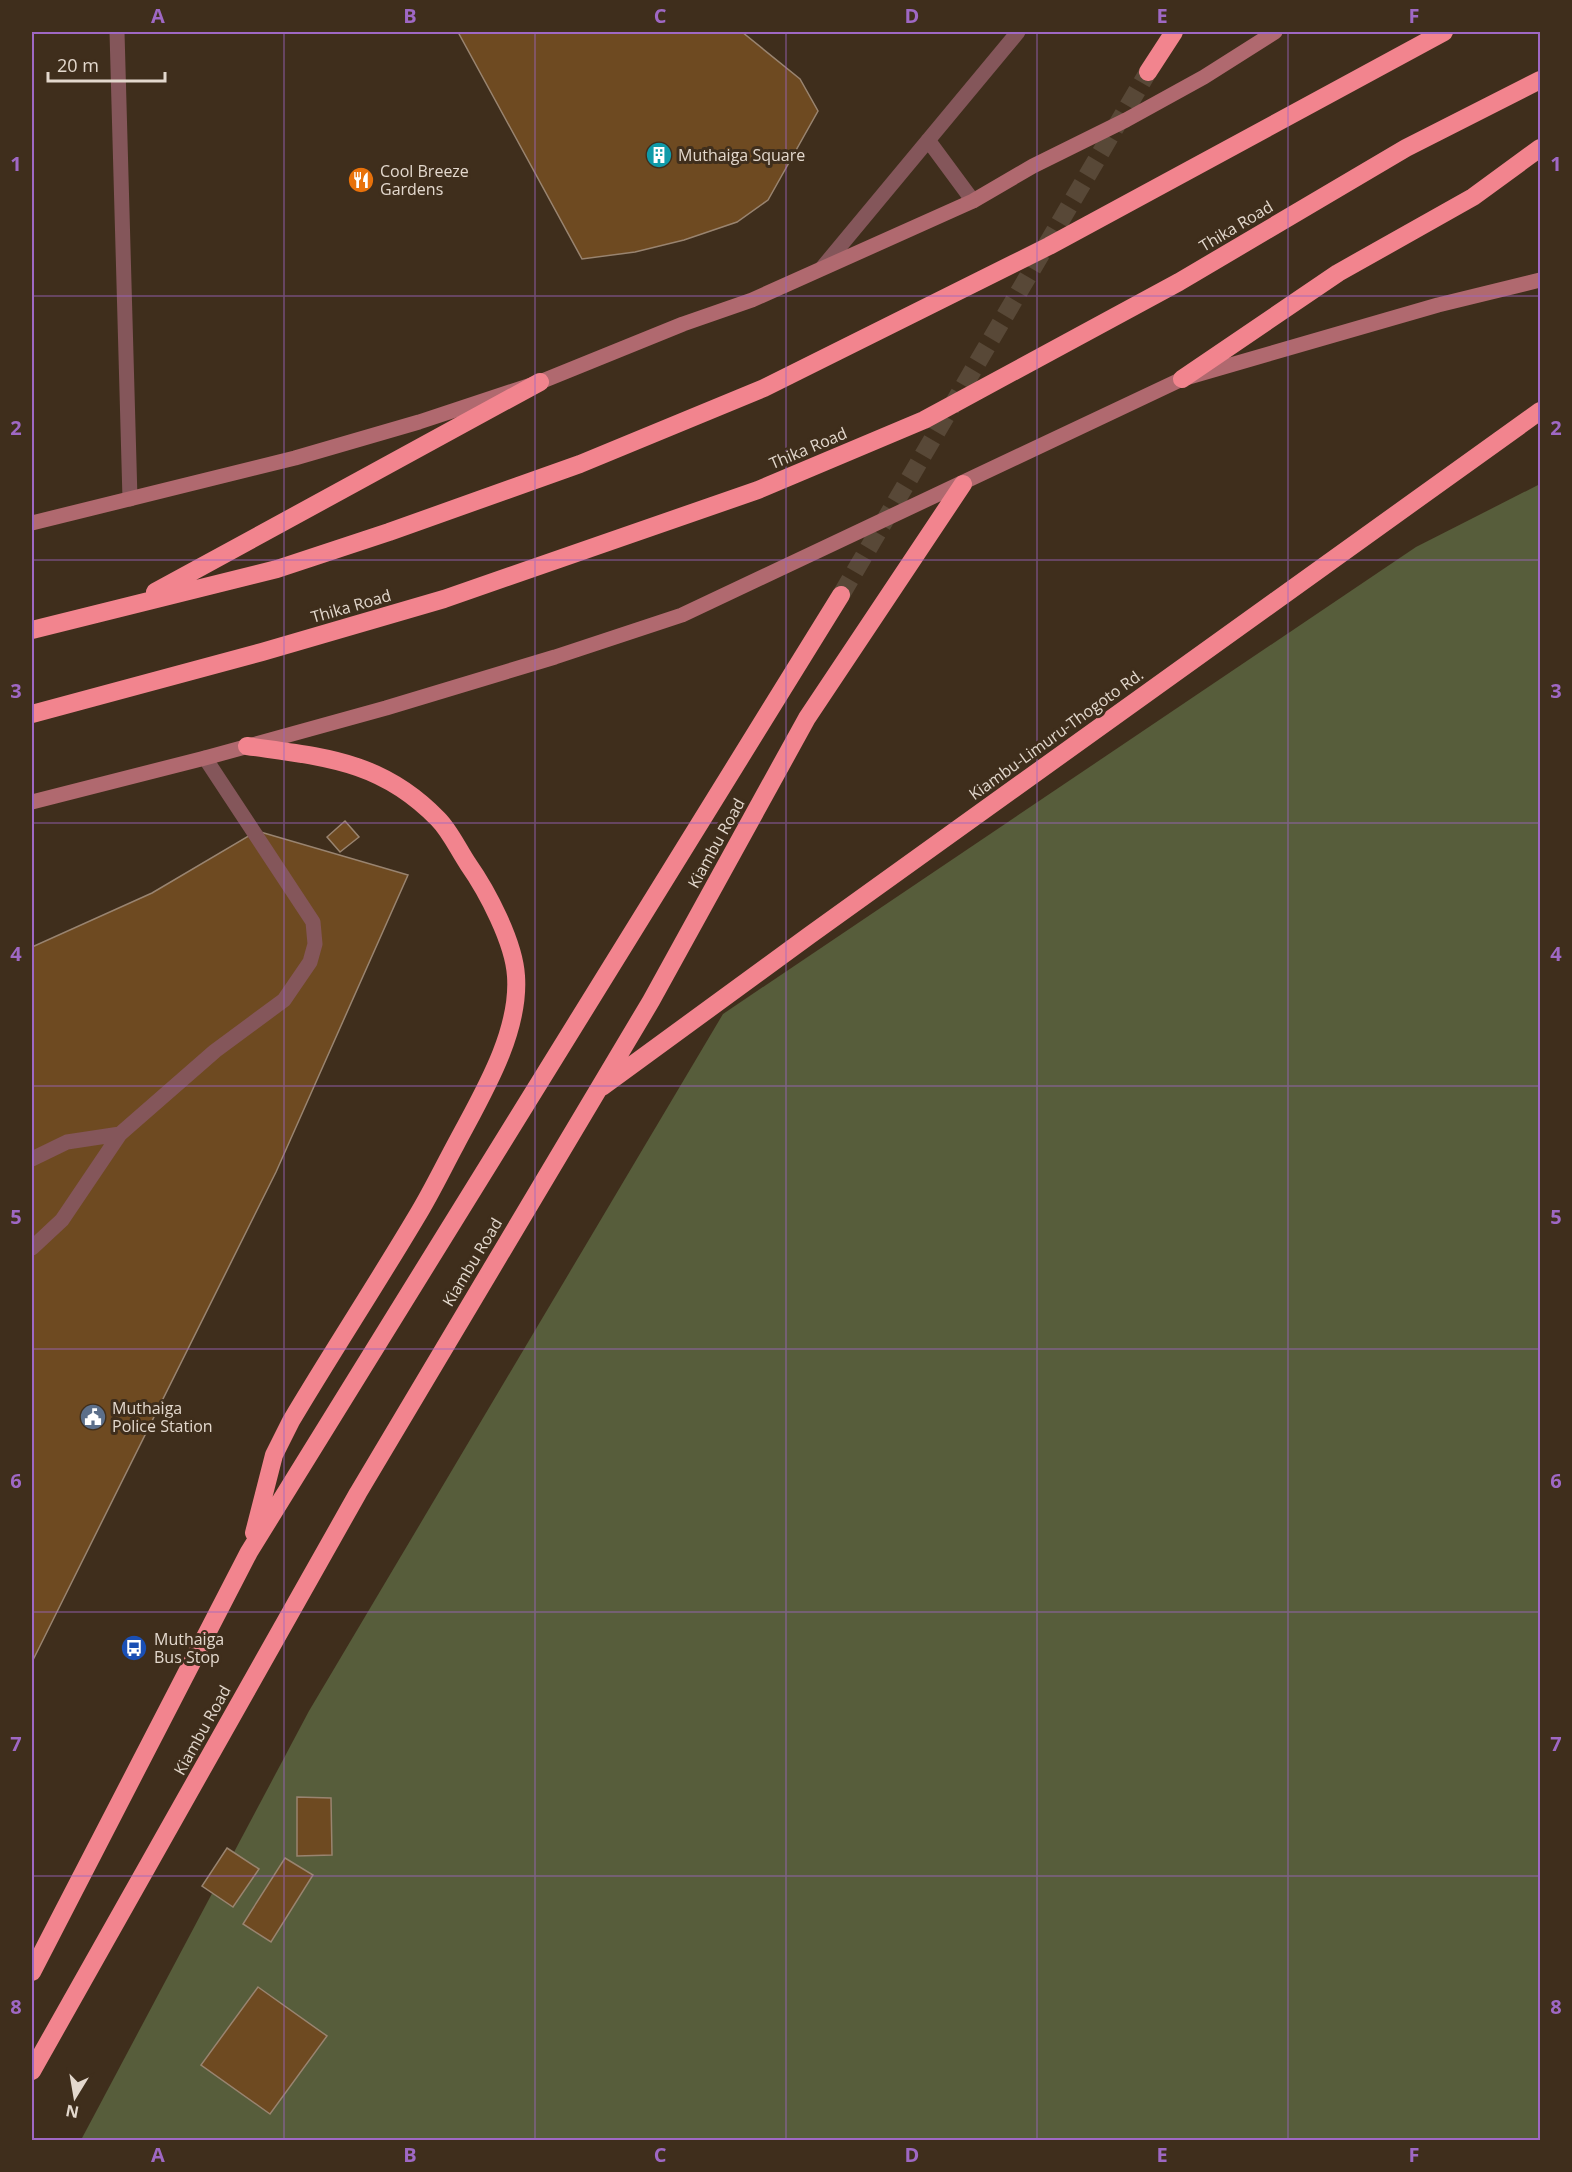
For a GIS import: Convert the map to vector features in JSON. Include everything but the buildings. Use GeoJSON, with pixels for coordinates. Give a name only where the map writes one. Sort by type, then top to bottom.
{"type":"FeatureCollection","features":[{"type":"Feature","properties":{"kind":"highway"},"geometry":{"type":"LineString","coordinates":[[1148,72],[1174,32]]}},
{"type":"Feature","properties":{"kind":"highway"},"geometry":{"type":"LineString","coordinates":[[32,630],[277,569],[389,532],[580,464],[764,388],[1049,246],[1444,32]]}},
{"type":"Feature","properties":{"kind":"highway","name":"Thika Road"},"geometry":{"type":"LineString","coordinates":[[32,714],[262,652],[444,599],[759,490],[924,420],[1179,282],[1406,148],[1540,80]]}},
{"type":"Feature","properties":{"kind":"highway"},"geometry":{"type":"LineString","coordinates":[[1182,379],[1338,273],[1473,197],[1540,148]]}},
{"type":"Feature","properties":{"kind":"highway"},"geometry":{"type":"LineString","coordinates":[[133,605],[540,382]]}},
{"type":"Feature","properties":{"kind":"highway","name":"Kiambu-Limuru-Thogoto Rd."},"geometry":{"type":"LineString","coordinates":[[596,1091],[1540,411]]}},
{"type":"Feature","properties":{"kind":"highway","name":"Kiambu Road"},"geometry":{"type":"LineString","coordinates":[[32,2072],[358,1493],[651,1001],[807,718],[963,484]]}},
{"type":"Feature","properties":{"kind":"highway","name":"Kiambu Road"},"geometry":{"type":"LineString","coordinates":[[32,1972],[249,1552],[841,595]]}},
{"type":"Feature","properties":{"kind":"highway","name":"Kiambu Road"},"geometry":{"type":"LineString","coordinates":[[247,746],[327,758],[360,766],[385,778],[413,797],[439,820],[478,878],[499,920],[516,975],[514,1012],[493,1076],[418,1215],[291,1421],[274,1455],[249,1552]]}},
{"type":"Feature","properties":{"kind":"main road"},"geometry":{"type":"LineString","coordinates":[[32,523],[340,445],[419,422],[540,382],[682,324],[752,300],[973,201],[1033,166],[1126,120],[1204,77],[1275,32]]}},
{"type":"Feature","properties":{"kind":"main road"},"geometry":{"type":"LineString","coordinates":[[32,802],[205,758],[386,708],[555,657],[682,615],[1182,379],[1438,305],[1540,280]]}},
{"type":"Feature","properties":{"kind":"street"},"geometry":{"type":"LineString","coordinates":[[117,32],[130,499]]}},
{"type":"Feature","properties":{"kind":"street"},"geometry":{"type":"LineString","coordinates":[[822,268],[1018,32]]}},
{"type":"Feature","properties":{"kind":"street"},"geometry":{"type":"LineString","coordinates":[[928,140],[973,201]]}},
{"type":"Feature","properties":{"kind":"street"},"geometry":{"type":"LineString","coordinates":[[32,1248],[62,1220],[120,1134],[215,1051],[284,1000],[310,962],[315,944],[313,922],[205,758]]}},
{"type":"Feature","properties":{"kind":"street"},"geometry":{"type":"LineString","coordinates":[[32,1159],[67,1142],[120,1134]]}},
{"type":"Feature","properties":{"kind":"green space"},"geometry":{"type":"Polygon","coordinates":[[[1540,484],[1540,2140],[81,2140],[309,1711],[723,1014],[1416,547],[1540,484]]]}},
{"type":"Feature","properties":{"kind":"tunnel"},"geometry":{"type":"LineString","coordinates":[[841,595],[1148,72]]}},
{"type":"Feature","properties":{"kind":"place","name":"Muthaiga Square"},"geometry":{"type":"Point","coordinates":[659,155]}},
{"type":"Feature","properties":{"kind":"place","name":"Cool Breeze Gardens"},"geometry":{"type":"Point","coordinates":[361,180]}},
{"type":"Feature","properties":{"kind":"place","name":"Muthaiga Police Station"},"geometry":{"type":"Point","coordinates":[93,1417]}},
{"type":"Feature","properties":{"kind":"place","name":"Muthaiga Bus Stop"},"geometry":{"type":"Point","coordinates":[134,1648]}}]}
